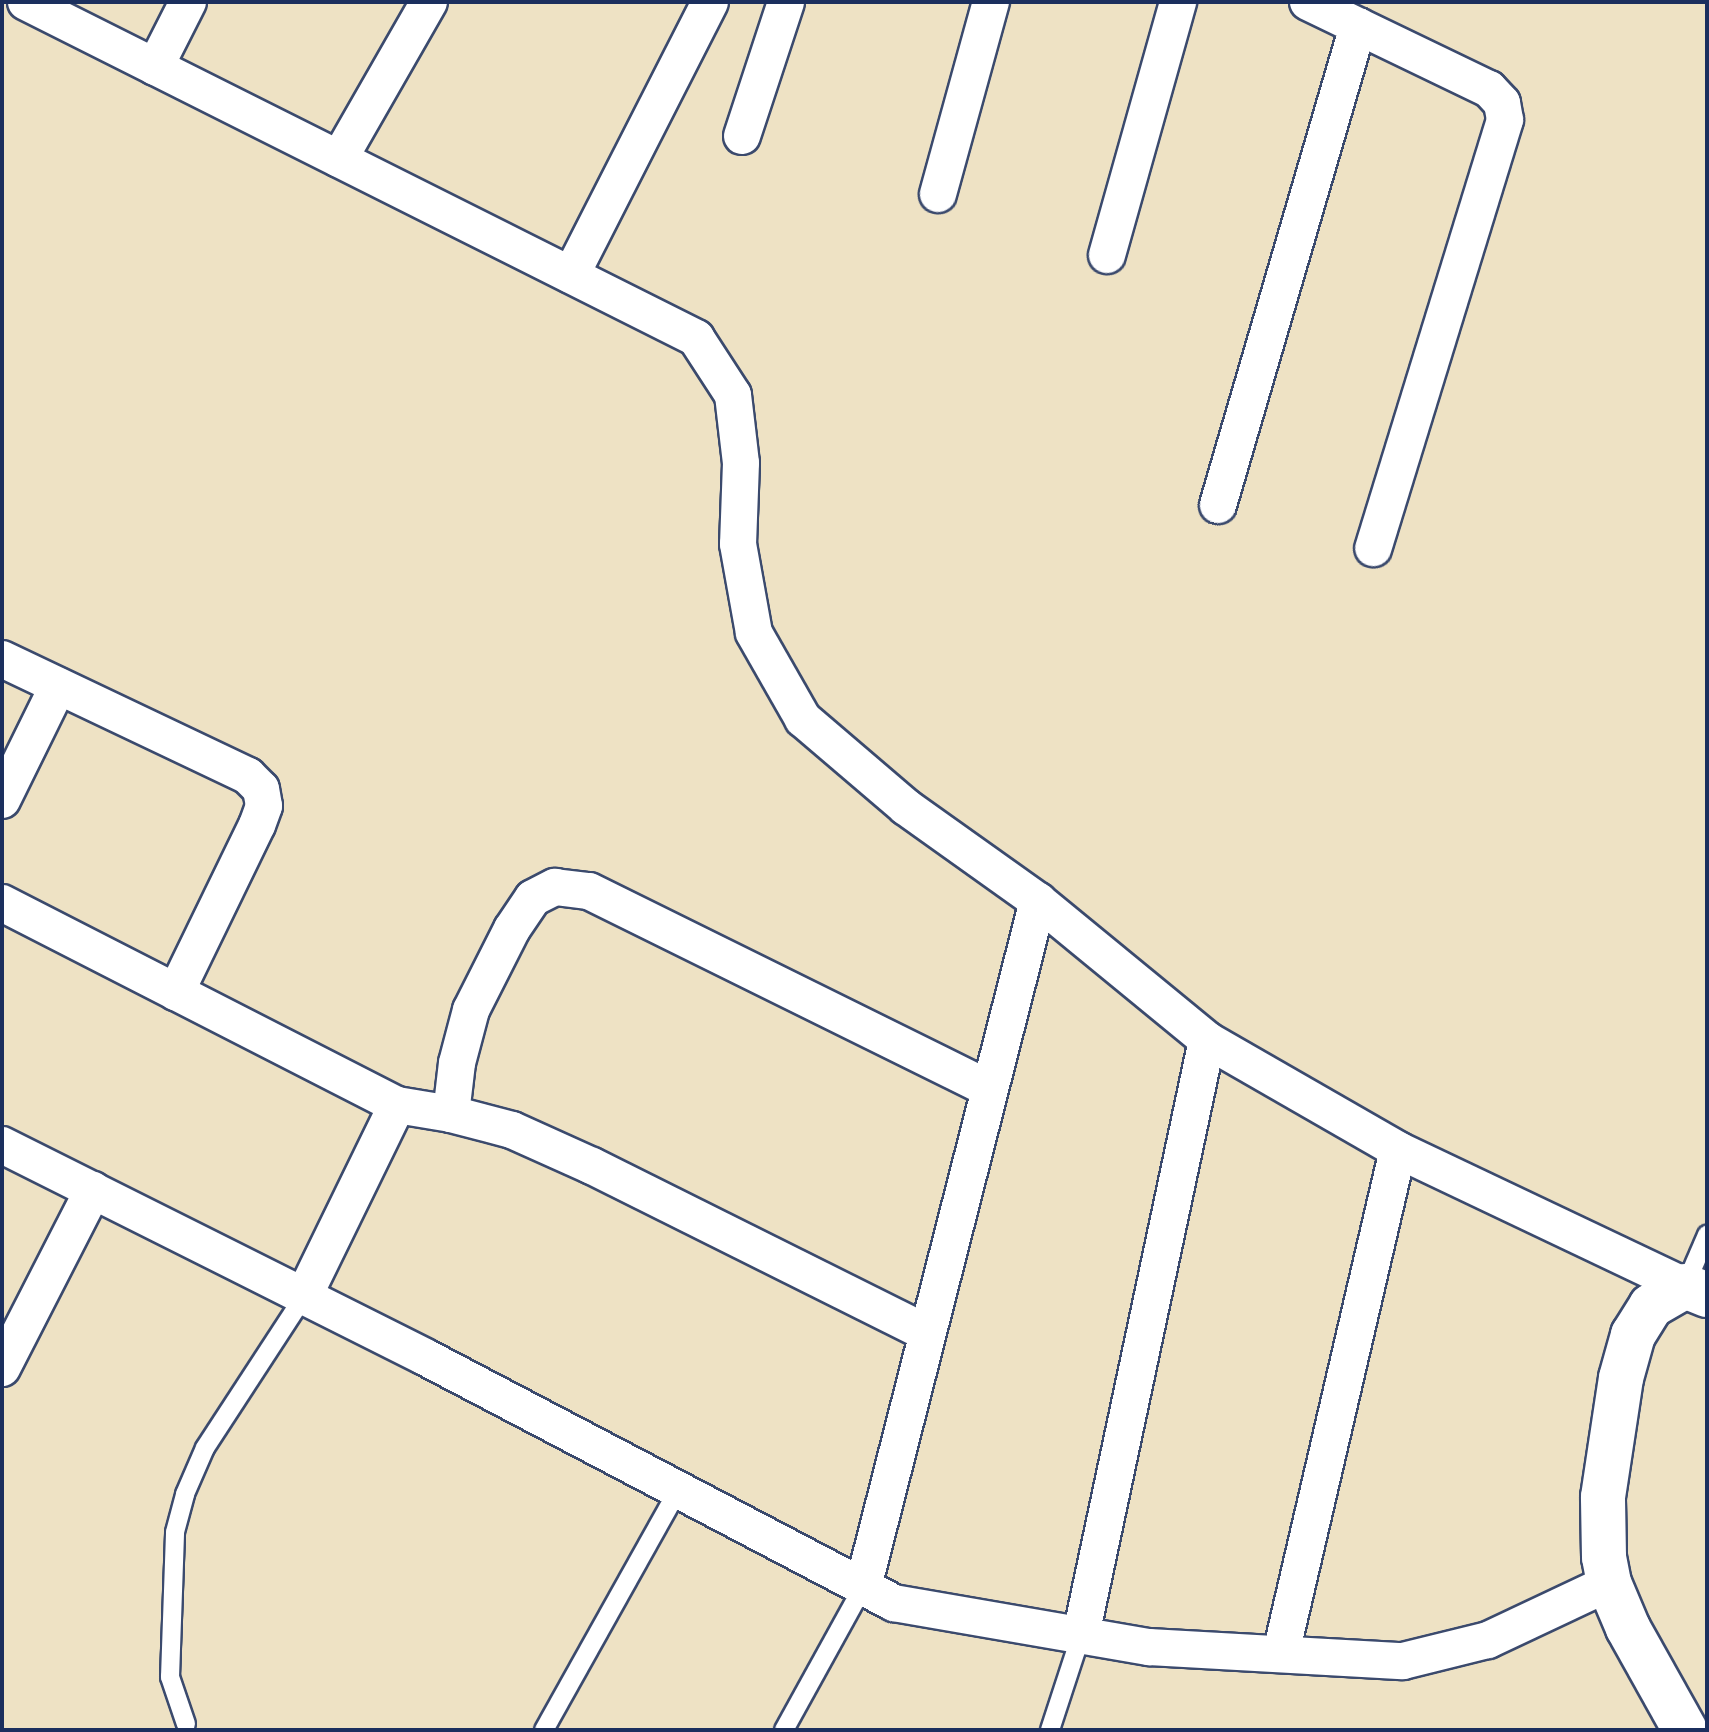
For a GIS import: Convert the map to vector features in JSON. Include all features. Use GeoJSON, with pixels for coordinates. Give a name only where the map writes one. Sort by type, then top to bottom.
{"type":"FeatureCollection","features":[{"type":"Feature","properties":{"kind":"street"},"geometry":{"type":"LineString","coordinates":[[26,2],[696,338],[733,395],[741,463],[738,544],[754,633],[803,719],[906,807],[1038,901],[1207,1040],[1398,1150],[1696,1290]]}},
{"type":"Feature","properties":{"kind":"street"},"geometry":{"type":"LineString","coordinates":[[155,67],[188,2]]}},
{"type":"Feature","properties":{"kind":"street"},"geometry":{"type":"LineString","coordinates":[[339,159],[429,2]]}},
{"type":"Feature","properties":{"kind":"street"},"geometry":{"type":"LineString","coordinates":[[571,275],[710,2]]}},
{"type":"Feature","properties":{"kind":"street"},"geometry":{"type":"LineString","coordinates":[[742,136],[786,2]]}},
{"type":"Feature","properties":{"kind":"street"},"geometry":{"type":"LineString","coordinates":[[938,194],[991,2]]}},
{"type":"Feature","properties":{"kind":"street"},"geometry":{"type":"LineString","coordinates":[[1107,255],[1178,2]]}},
{"type":"Feature","properties":{"kind":"street"},"geometry":{"type":"LineString","coordinates":[[1310,2],[1489,89],[1502,103],[1505,120],[1373,548]]}},
{"type":"Feature","properties":{"kind":"street"},"geometry":{"type":"LineString","coordinates":[[1218,505],[1358,26]]}},
{"type":"Feature","properties":{"kind":"street"},"geometry":{"type":"LineString","coordinates":[[2,659],[248,776],[261,789],[264,806],[257,825],[176,992]]}},
{"type":"Feature","properties":{"kind":"street"},"geometry":{"type":"LineString","coordinates":[[2,800],[58,686]]}},
{"type":"Feature","properties":{"kind":"street"},"geometry":{"type":"LineString","coordinates":[[451,1114],[457,1063],[471,1010],[526,908],[533,898],[555,887],[589,891],[989,1089]]}},
{"type":"Feature","properties":{"kind":"street"},"geometry":{"type":"LineString","coordinates":[[863,1587],[1038,901]]}},
{"type":"Feature","properties":{"kind":"street"},"geometry":{"type":"LineString","coordinates":[[2,903],[397,1105],[451,1114],[512,1130],[592,1166],[927,1333]]}},
{"type":"Feature","properties":{"kind":"street"},"geometry":{"type":"LineString","coordinates":[[1081,1635],[1207,1040]]}},
{"type":"Feature","properties":{"kind":"street"},"geometry":{"type":"LineString","coordinates":[[304,1296],[397,1105]]}},
{"type":"Feature","properties":{"kind":"street"},"geometry":{"type":"LineString","coordinates":[[2,1145],[304,1296],[894,1603],[1149,1647],[1403,1661],[1488,1640],[1609,1583]]}},
{"type":"Feature","properties":{"kind":"street"},"geometry":{"type":"LineString","coordinates":[[1281,1653],[1398,1150]]}},
{"type":"Feature","properties":{"kind":"street"},"geometry":{"type":"LineString","coordinates":[[2,1368],[93,1190]]}},
{"type":"Feature","properties":{"kind":"street"},"geometry":{"type":"LineString","coordinates":[[1685,1730],[1628,1628],[1609,1583],[1604,1557],[1603,1497],[1621,1378],[1633,1335],[1651,1306],[1696,1290]]}},
{"type":"Feature","properties":{"kind":"lane"},"geometry":{"type":"LineString","coordinates":[[1696,1290],[1707,1235]]}},
{"type":"Feature","properties":{"kind":"lane"},"geometry":{"type":"LineString","coordinates":[[186,1724],[170,1677],[174,1547],[185,1494],[205,1448],[304,1296]]}},
{"type":"Feature","properties":{"kind":"lane"},"geometry":{"type":"LineString","coordinates":[[544,1730],[678,1490]]}},
{"type":"Feature","properties":{"kind":"lane"},"geometry":{"type":"LineString","coordinates":[[784,1730],[863,1587]]}},
{"type":"Feature","properties":{"kind":"lane"},"geometry":{"type":"LineString","coordinates":[[1050,1730],[1081,1635]]}}]}
